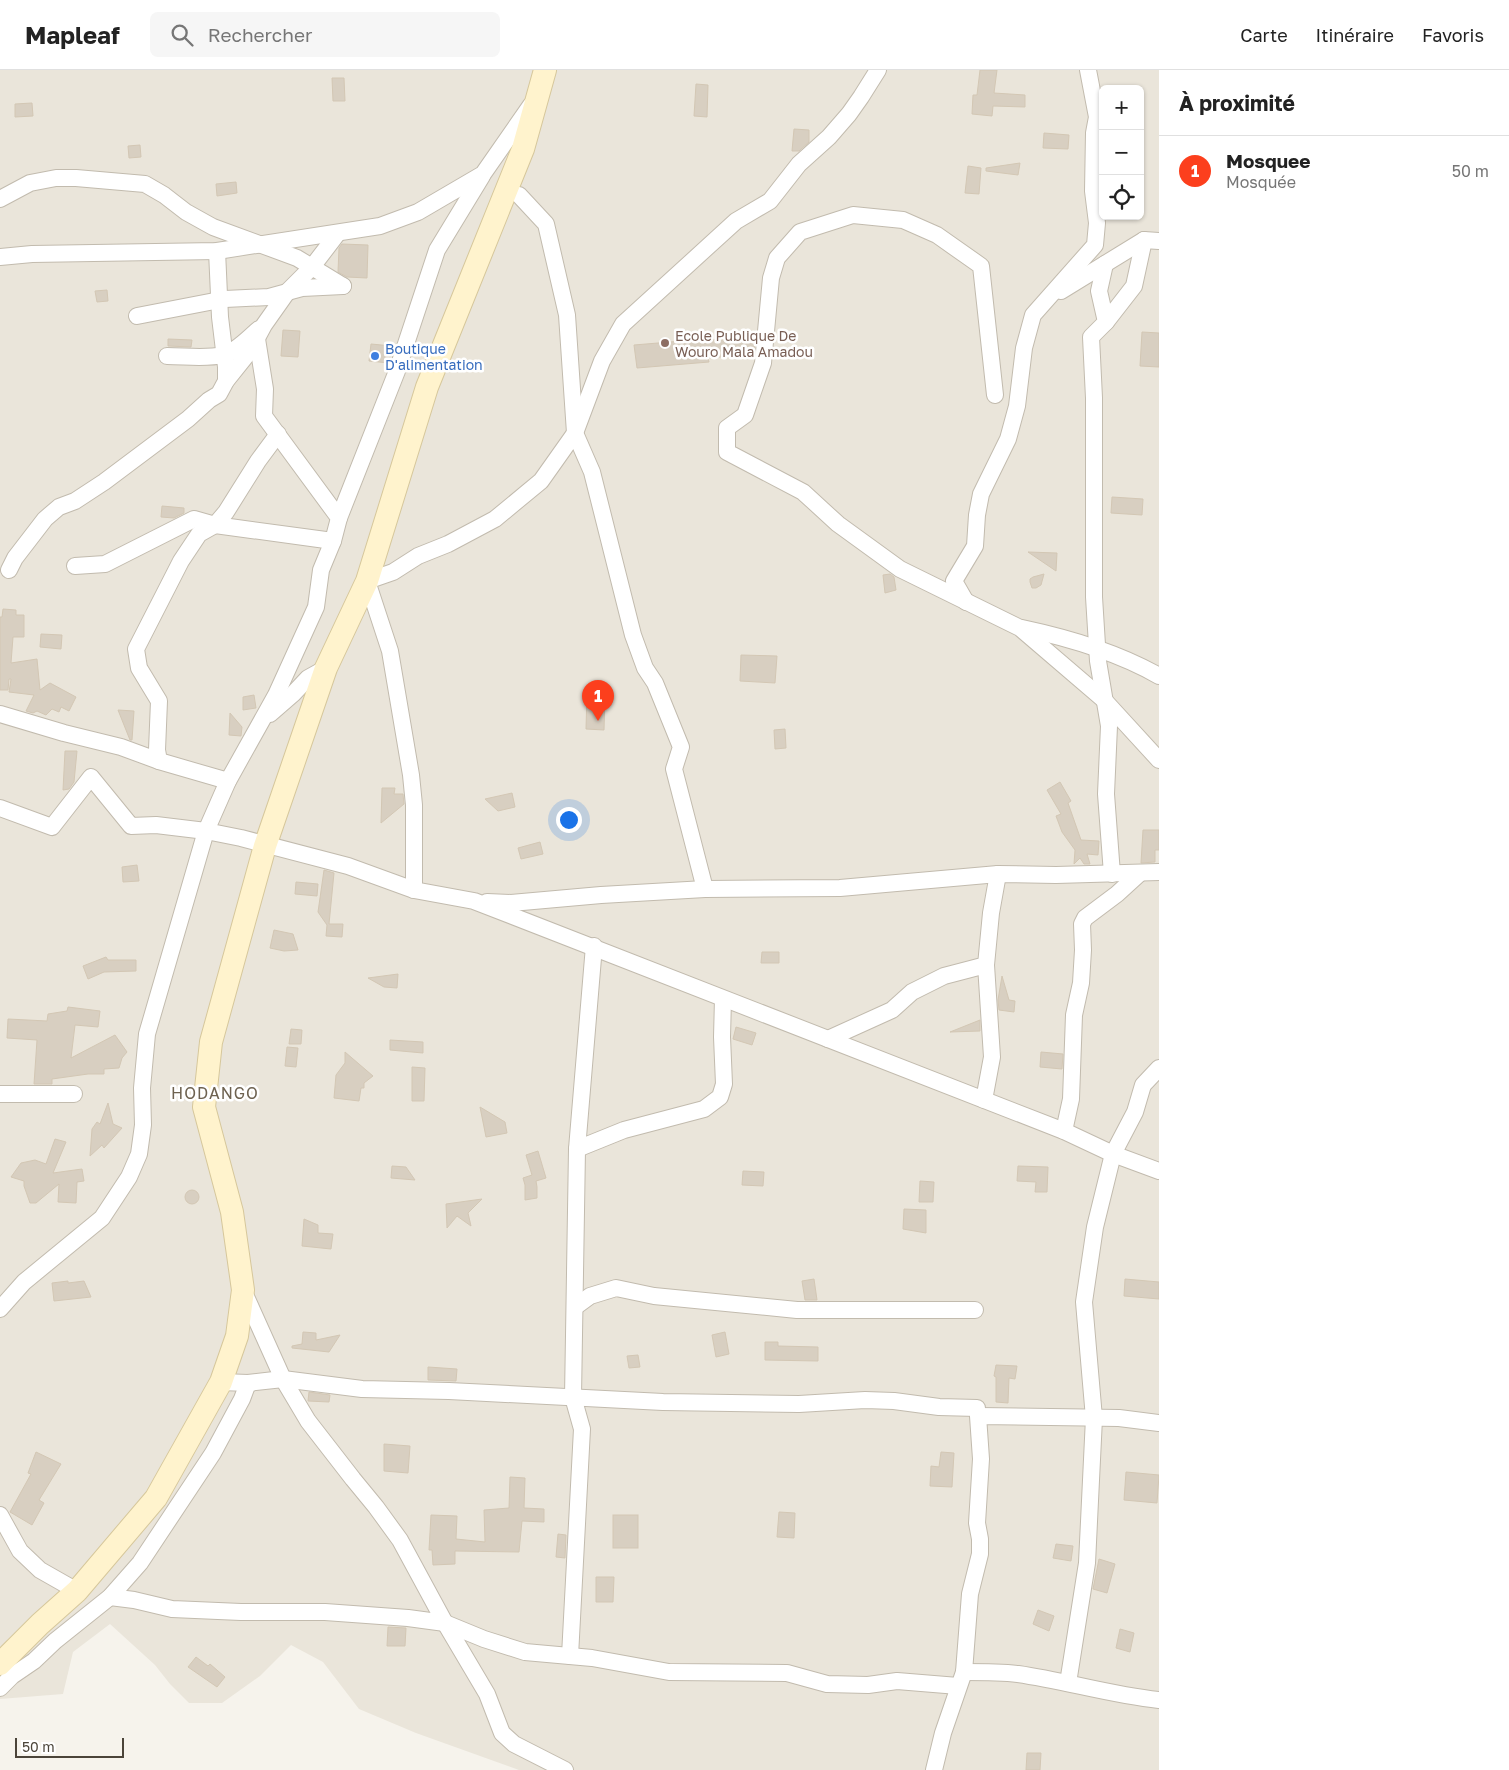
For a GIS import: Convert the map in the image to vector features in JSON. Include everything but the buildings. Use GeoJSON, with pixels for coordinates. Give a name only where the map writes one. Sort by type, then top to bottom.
{"type":"FeatureCollection","features":[{"type":"Feature","properties":{"kind":"main road"},"geometry":{"type":"LineString","coordinates":[[0,1664],[40,1624],[77,1591],[156,1498],[221,1382],[237,1336],[243,1290],[232,1212],[204,1107],[212,1042],[265,846],[326,668],[367,581],[427,387],[523,149],[545,70]]}},
{"type":"Feature","properties":{"kind":"street"},"geometry":{"type":"LineString","coordinates":[[0,1309],[24,1282],[102,1218],[129,1177],[139,1154],[143,1125],[142,1088],[147,1034],[206,831],[228,781],[276,695],[316,607],[321,570],[333,541],[339,518],[397,371],[437,250],[483,174],[531,105],[545,70]]}},
{"type":"Feature","properties":{"kind":"street"},"geometry":{"type":"LineString","coordinates":[[414,890],[414,805],[411,775],[390,651],[367,581],[393,572],[418,556],[448,544],[495,519],[541,481],[575,432],[602,361],[623,324],[736,221],[770,201],[799,164],[829,137],[849,114],[878,70]]}},
{"type":"Feature","properties":{"kind":"street"},"geometry":{"type":"LineString","coordinates":[[966,602],[954,581],[975,546],[977,515],[981,494],[1008,439],[1017,406],[1024,348],[1032,315],[1095,245],[1097,223],[1093,191],[1096,118],[1088,70]]}},
{"type":"Feature","properties":{"kind":"street"},"geometry":{"type":"LineString","coordinates":[[0,257],[32,254],[217,251],[380,226],[418,212],[483,174]]}},
{"type":"Feature","properties":{"kind":"street"},"geometry":{"type":"LineString","coordinates":[[0,199],[30,183],[56,178],[146,184],[186,212],[213,227],[297,258],[343,286],[302,288],[269,297],[219,300],[137,316]]}},
{"type":"Feature","properties":{"kind":"street"},"geometry":{"type":"LineString","coordinates":[[519,196],[546,224],[567,315],[575,432],[592,472],[633,635],[645,668],[656,683],[681,747],[674,769],[705,889]]}},
{"type":"Feature","properties":{"kind":"street"},"geometry":{"type":"LineString","coordinates":[[996,394],[981,266],[937,235],[903,220],[853,215],[800,232],[777,258],[771,278],[763,363],[745,416],[727,428],[727,452],[802,492],[838,524],[900,569],[1020,628],[1097,649],[1144,667],[1159,676]]}},
{"type":"Feature","properties":{"kind":"street"},"geometry":{"type":"LineString","coordinates":[[9,570],[15,558],[45,519],[59,507],[76,501],[151,448],[209,400],[219,394],[226,381],[250,351],[260,332],[288,291],[312,267],[338,233]]}},
{"type":"Feature","properties":{"kind":"street"},"geometry":{"type":"LineString","coordinates":[[1046,299],[1104,264],[1152,240]]}},
{"type":"Feature","properties":{"kind":"street"},"geometry":{"type":"LineString","coordinates":[[1112,874],[1106,794],[1109,726],[1097,649],[1094,597],[1094,398],[1091,337],[1106,322],[1134,286],[1152,240]]}},
{"type":"Feature","properties":{"kind":"street"},"geometry":{"type":"LineString","coordinates":[[217,251],[226,381]]}},
{"type":"Feature","properties":{"kind":"street"},"geometry":{"type":"LineString","coordinates":[[1104,264],[1099,291],[1106,322]]}},
{"type":"Feature","properties":{"kind":"street"},"geometry":{"type":"LineString","coordinates":[[260,332],[265,389],[264,416],[339,518]]}},
{"type":"Feature","properties":{"kind":"street"},"geometry":{"type":"LineString","coordinates":[[167,356],[224,355],[260,332]]}},
{"type":"Feature","properties":{"kind":"street"},"geometry":{"type":"LineString","coordinates":[[159,761],[157,750],[159,701],[139,668],[136,649],[181,561],[199,534],[215,525],[226,512],[258,461],[278,434]]}},
{"type":"Feature","properties":{"kind":"street"},"geometry":{"type":"LineString","coordinates":[[75,566],[105,564],[194,519],[215,525],[333,541]]}},
{"type":"Feature","properties":{"kind":"street"},"geometry":{"type":"LineString","coordinates":[[1020,628],[1104,700],[1159,760]]}},
{"type":"Feature","properties":{"kind":"street"},"geometry":{"type":"LineString","coordinates":[[259,724],[308,678],[326,668]]}},
{"type":"Feature","properties":{"kind":"street"},"geometry":{"type":"LineString","coordinates":[[0,714],[121,747],[159,761],[228,781]]}},
{"type":"Feature","properties":{"kind":"street"},"geometry":{"type":"LineString","coordinates":[[0,808],[52,827],[91,777],[131,826],[156,825],[206,831],[241,838],[265,846],[348,866],[414,890],[474,901],[512,903],[601,895],[705,889],[840,888],[998,874],[1056,875],[1159,872]]}},
{"type":"Feature","properties":{"kind":"street"},"geometry":{"type":"LineString","coordinates":[[1064,1131],[1071,1099],[1074,1015],[1081,983],[1082,924],[1085,918],[1117,894],[1140,873]]}},
{"type":"Feature","properties":{"kind":"street"},"geometry":{"type":"LineString","coordinates":[[984,1100],[992,1057],[986,965],[991,913],[998,874]]}},
{"type":"Feature","properties":{"kind":"street"},"geometry":{"type":"LineString","coordinates":[[474,901],[594,946],[723,999],[1064,1131],[1113,1154],[1159,1171]]}},
{"type":"Feature","properties":{"kind":"street"},"geometry":{"type":"LineString","coordinates":[[570,1656],[582,1429],[573,1396],[577,1149],[594,946]]}},
{"type":"Feature","properties":{"kind":"street"},"geometry":{"type":"LineString","coordinates":[[828,1040],[892,1010],[912,992],[944,976],[986,965]]}},
{"type":"Feature","properties":{"kind":"street"},"geometry":{"type":"LineString","coordinates":[[577,1149],[624,1130],[704,1109],[720,1097],[724,1084],[723,999]]}},
{"type":"Feature","properties":{"kind":"street"},"geometry":{"type":"LineString","coordinates":[[1068,1683],[1086,1563],[1094,1418],[1084,1302],[1095,1227],[1113,1154],[1135,1112],[1143,1084],[1159,1068]]}},
{"type":"Feature","properties":{"kind":"street"},"geometry":{"type":"LineString","coordinates":[[0,1094],[74,1094]]}},
{"type":"Feature","properties":{"kind":"street"},"geometry":{"type":"LineString","coordinates":[[575,1307],[590,1296],[616,1288],[654,1296],[797,1310],[975,1310]]}},
{"type":"Feature","properties":{"kind":"street"},"geometry":{"type":"LineString","coordinates":[[243,1290],[283,1380],[308,1421],[400,1540],[445,1623],[487,1694],[502,1733],[514,1744],[565,1770]]}},
{"type":"Feature","properties":{"kind":"street"},"geometry":{"type":"LineString","coordinates":[[221,1382],[248,1383],[283,1380],[362,1389],[573,1396],[662,1402],[799,1404],[865,1400],[894,1401],[939,1407],[977,1408]]}},
{"type":"Feature","properties":{"kind":"street"},"geometry":{"type":"LineString","coordinates":[[0,1688],[12,1676],[34,1661],[55,1641],[110,1597],[140,1563],[213,1453],[242,1399],[248,1383]]}},
{"type":"Feature","properties":{"kind":"street"},"geometry":{"type":"LineString","coordinates":[[934,1770],[943,1733],[961,1679],[970,1594],[980,1554],[977,1523],[981,1459],[978,1416],[1119,1418],[1159,1423]]}},
{"type":"Feature","properties":{"kind":"street"},"geometry":{"type":"LineString","coordinates":[[0,1515],[20,1551],[40,1570],[77,1591]]}},
{"type":"Feature","properties":{"kind":"street"},"geometry":{"type":"LineString","coordinates":[[110,1597],[134,1600],[172,1609],[241,1612],[325,1612],[408,1618],[445,1623],[484,1639],[525,1652],[592,1658],[669,1672],[787,1673],[827,1684],[868,1685],[897,1681],[961,1679],[1016,1674],[1125,1696],[1159,1700]]}},
{"type":"Feature","properties":{"kind":"shaded area"},"geometry":{"type":"Polygon","coordinates":[[[0,70],[1159,70],[1159,1770],[519,1770],[416,1733],[359,1709],[323,1662],[291,1645],[260,1676],[222,1703],[189,1703],[155,1665],[110,1624],[73,1652],[63,1694],[0,1699],[0,70]]]}},
{"type":"Feature","properties":{"kind":"place","name":"Ecole Publique De Wouro Mala Amadou"},"geometry":{"type":"Point","coordinates":[665,343]}},
{"type":"Feature","properties":{"kind":"place","name":"Boutique D'alimentation"},"geometry":{"type":"Point","coordinates":[375,356]}},
{"type":"Feature","properties":{"kind":"place","name":"Mosquee"},"geometry":{"type":"Point","coordinates":[598,721]}},
{"type":"Feature","properties":{"kind":"district","name":"HODANGO"},"geometry":{"type":"Point","coordinates":[215,1093]}}]}
